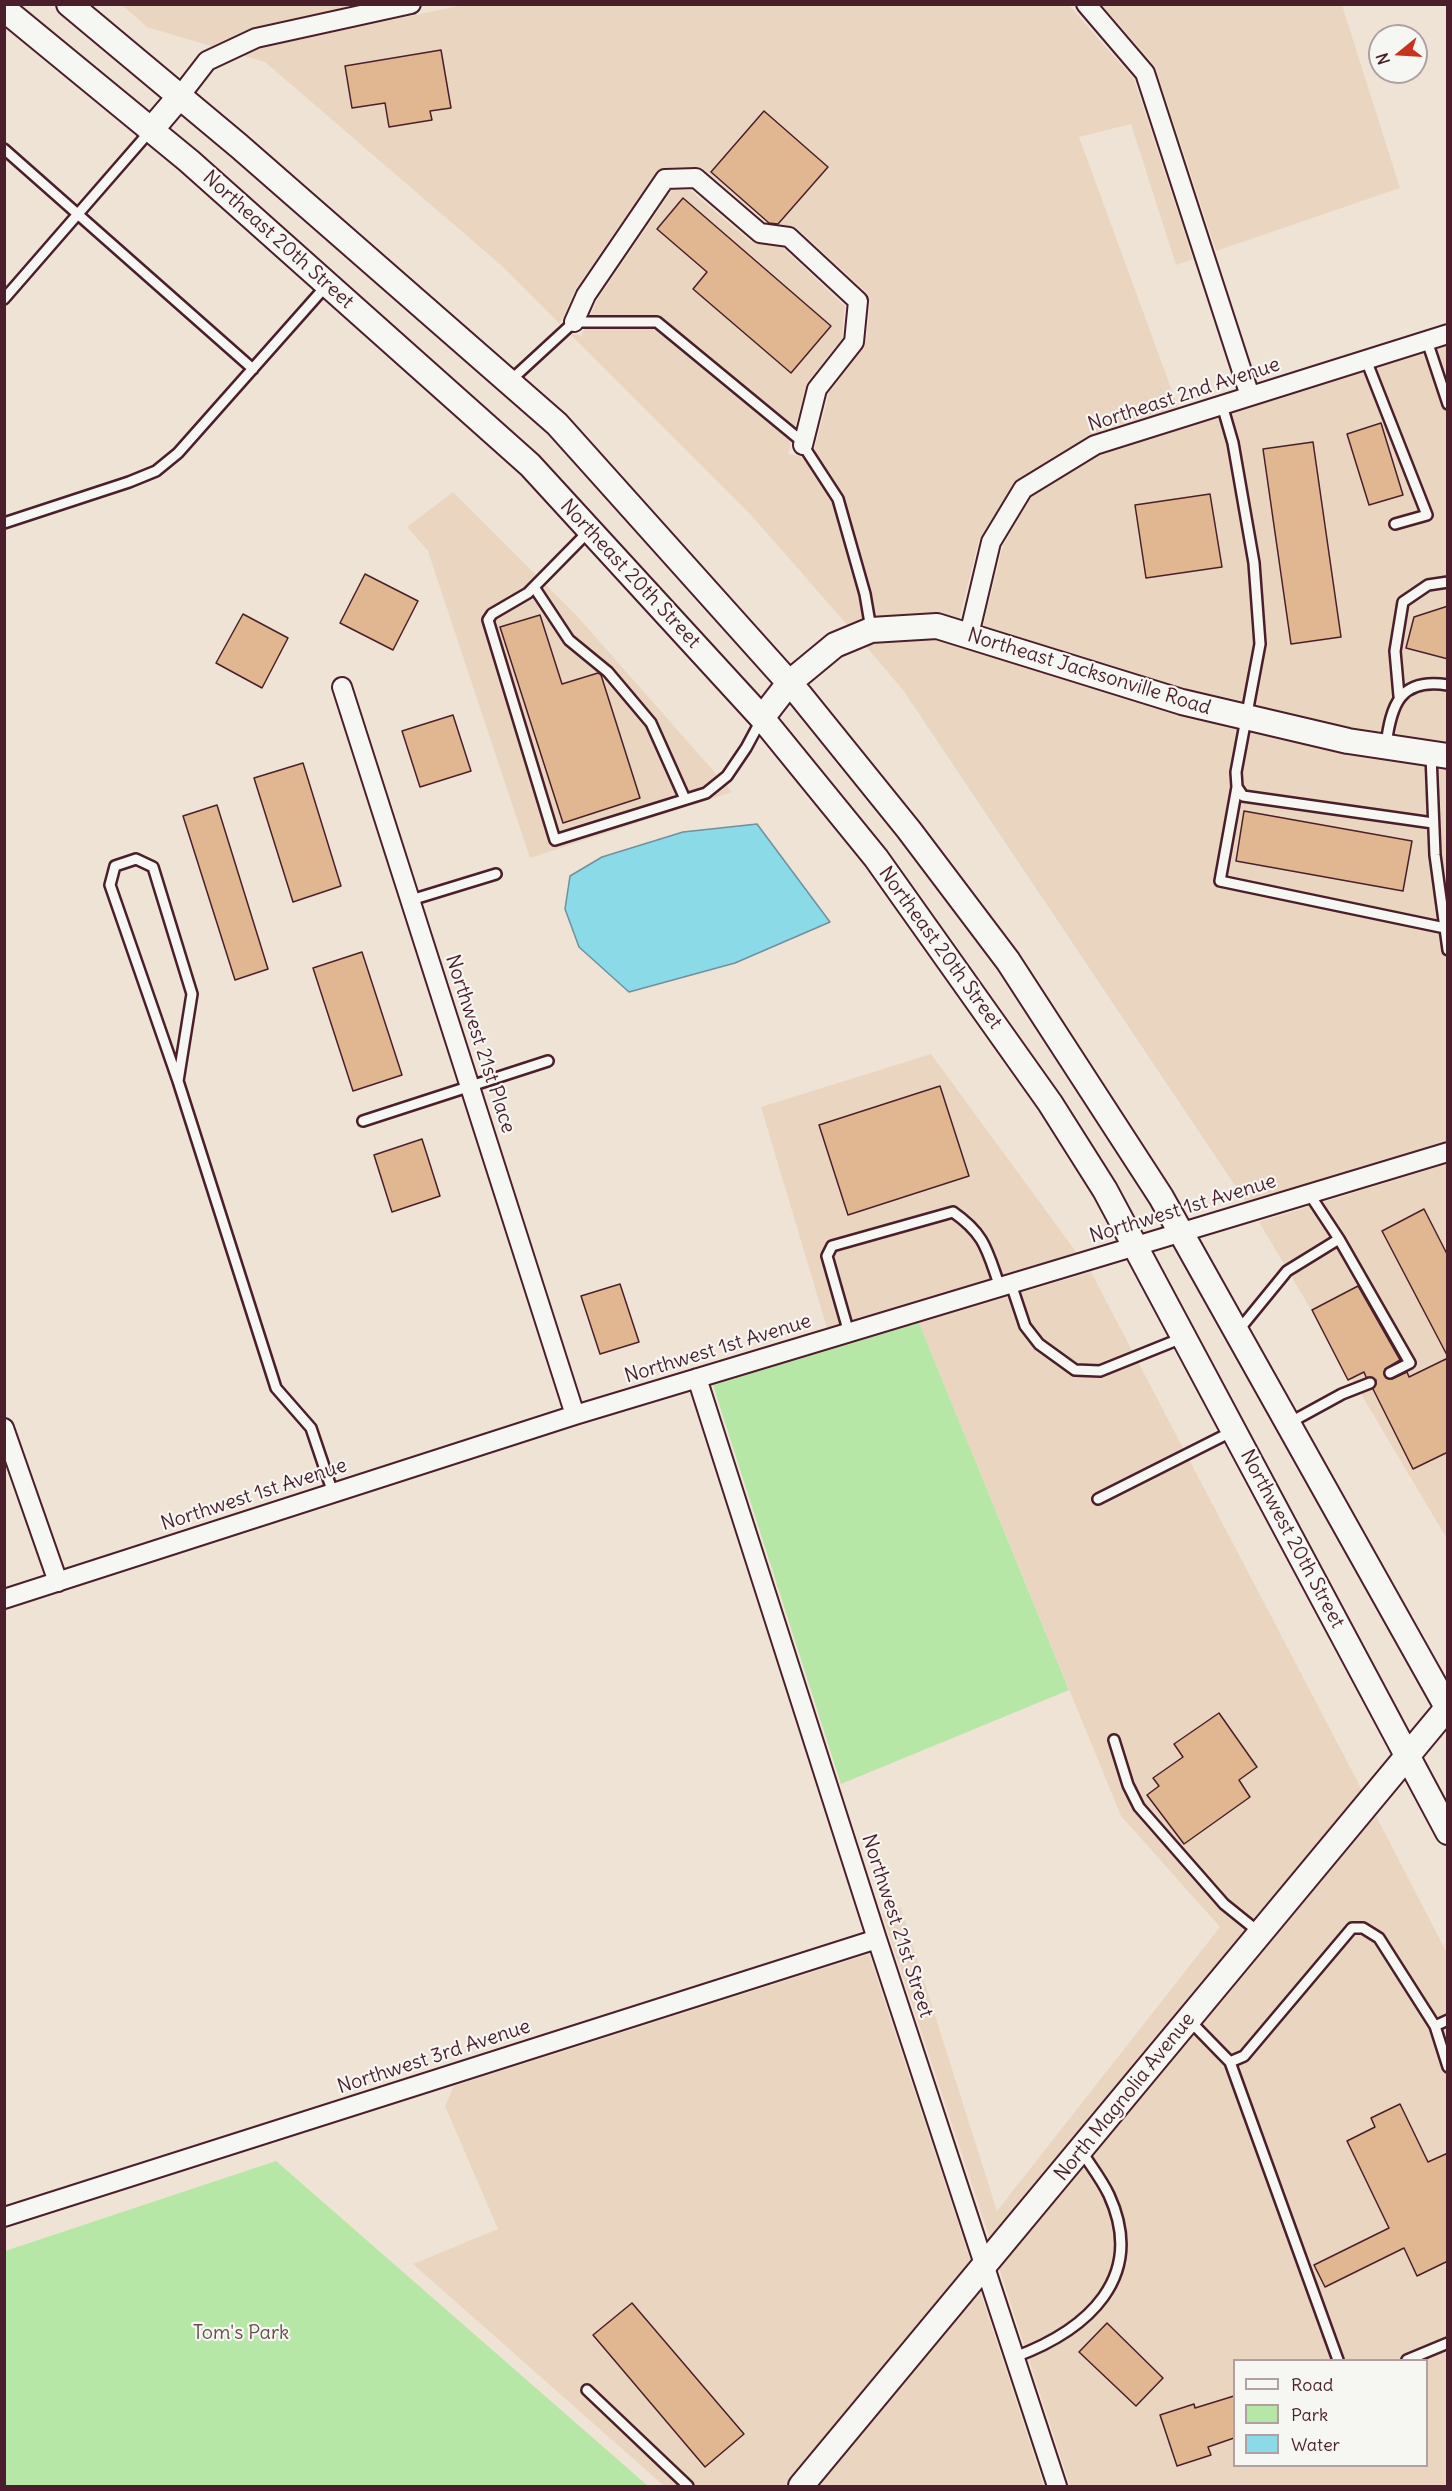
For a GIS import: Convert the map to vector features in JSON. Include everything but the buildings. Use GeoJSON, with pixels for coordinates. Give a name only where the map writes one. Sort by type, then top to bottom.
{"type":"FeatureCollection","features":[{"type":"Feature","properties":{"kind":"main road"},"geometry":{"type":"LineString","coordinates":[[69,4],[180,96],[557,424],[789,683],[909,830],[1008,961],[1161,1197],[1447,1708]]}},
{"type":"Feature","properties":{"kind":"main road","name":"Northeast 20th Street"},"geometry":{"type":"LineString","coordinates":[[4,9],[189,161],[530,465],[590,530],[762,718],[876,858],[1050,1103],[1105,1190],[1136,1246]]}},
{"type":"Feature","properties":{"kind":"main road"},"geometry":{"type":"LineString","coordinates":[[150,130],[180,96]]}},
{"type":"Feature","properties":{"kind":"main road","name":"Northeast Jacksonville Road"},"geometry":{"type":"LineString","coordinates":[[762,718],[789,683],[835,645],[871,630],[937,626],[1182,702],[1348,741],[1439,755]]}},
{"type":"Feature","properties":{"kind":"main road","name":"Northwest 20th Street"},"geometry":{"type":"LineString","coordinates":[[1136,1246],[1448,1832]]}},
{"type":"Feature","properties":{"kind":"main road","name":"North Magnolia Avenue"},"geometry":{"type":"LineString","coordinates":[[801,2487],[1447,1708]]}},
{"type":"Feature","properties":{"kind":"street"},"geometry":{"type":"LineString","coordinates":[[180,96],[207,61],[236,45],[256,38],[411,4]]}},
{"type":"Feature","properties":{"kind":"street"},"geometry":{"type":"LineString","coordinates":[[1086,4],[1145,73],[1250,396]]}},
{"type":"Feature","properties":{"kind":"street"},"geometry":{"type":"LineString","coordinates":[[574,322],[586,296],[665,179],[696,178],[760,233],[789,237],[858,301],[854,342],[817,389],[803,445]]}},
{"type":"Feature","properties":{"kind":"street","name":"Northeast 2nd Avenue"},"geometry":{"type":"LineString","coordinates":[[969,635],[991,542],[1023,489],[1095,445],[1448,334]]}},
{"type":"Feature","properties":{"kind":"street","name":"Northwest 21st Place"},"geometry":{"type":"LineString","coordinates":[[342,687],[575,1415]]}},
{"type":"Feature","properties":{"kind":"street","name":"Northwest 1st Avenue"},"geometry":{"type":"LineString","coordinates":[[4,1599],[575,1415],[1448,1152]]}},
{"type":"Feature","properties":{"kind":"street","name":"Northwest 21st Street"},"geometry":{"type":"LineString","coordinates":[[698,1378],[877,1939],[1057,2487]]}},
{"type":"Feature","properties":{"kind":"street"},"geometry":{"type":"LineString","coordinates":[[4,1428],[58,1582]]}},
{"type":"Feature","properties":{"kind":"street","name":"Northwest 3rd Avenue"},"geometry":{"type":"LineString","coordinates":[[4,2217],[877,1939]]}},
{"type":"Feature","properties":{"kind":"lane"},"geometry":{"type":"LineString","coordinates":[[4,299],[150,130]]}},
{"type":"Feature","properties":{"kind":"lane"},"geometry":{"type":"LineString","coordinates":[[4,149],[253,369]]}},
{"type":"Feature","properties":{"kind":"lane"},"geometry":{"type":"LineString","coordinates":[[4,523],[156,471],[178,453],[327,284]]}},
{"type":"Feature","properties":{"kind":"lane"},"geometry":{"type":"LineString","coordinates":[[509,382],[574,322],[657,322],[803,445],[838,499],[865,594],[871,630]]}},
{"type":"Feature","properties":{"kind":"lane"},"geometry":{"type":"LineString","coordinates":[[1427,341],[1448,404]]}},
{"type":"Feature","properties":{"kind":"lane"},"geometry":{"type":"LineString","coordinates":[[1366,360],[1427,515],[1395,525]]}},
{"type":"Feature","properties":{"kind":"lane"},"geometry":{"type":"LineString","coordinates":[[1222,405],[1233,443],[1254,564],[1260,645],[1245,717],[1236,772],[1237,787],[1220,881],[1444,928]]}},
{"type":"Feature","properties":{"kind":"lane"},"geometry":{"type":"LineString","coordinates":[[590,530],[534,587],[492,614],[488,620],[555,840],[706,793],[727,776],[746,748],[762,718]]}},
{"type":"Feature","properties":{"kind":"lane"},"geometry":{"type":"LineString","coordinates":[[1386,747],[1390,714],[1399,696],[1395,651],[1403,602],[1428,585],[1448,582]]}},
{"type":"Feature","properties":{"kind":"lane"},"geometry":{"type":"LineString","coordinates":[[534,587],[569,639],[608,672],[651,723],[685,799]]}},
{"type":"Feature","properties":{"kind":"lane"},"geometry":{"type":"LineString","coordinates":[[1399,696],[1412,688],[1433,683],[1448,685]]}},
{"type":"Feature","properties":{"kind":"lane"},"geometry":{"type":"LineString","coordinates":[[1439,755],[1433,823],[1448,950]]}},
{"type":"Feature","properties":{"kind":"lane"},"geometry":{"type":"LineString","coordinates":[[1237,787],[1243,796],[1433,823]]}},
{"type":"Feature","properties":{"kind":"lane"},"geometry":{"type":"LineString","coordinates":[[178,1081],[192,994],[153,867],[136,859],[115,867],[110,885],[178,1081],[276,1388],[311,1428],[333,1493]]}},
{"type":"Feature","properties":{"kind":"lane"},"geometry":{"type":"LineString","coordinates":[[411,900],[496,874]]}},
{"type":"Feature","properties":{"kind":"lane"},"geometry":{"type":"LineString","coordinates":[[363,1121],[548,1061]]}},
{"type":"Feature","properties":{"kind":"lane"},"geometry":{"type":"LineString","coordinates":[[1310,1195],[1339,1239],[1410,1363],[1390,1373]]}},
{"type":"Feature","properties":{"kind":"lane"},"geometry":{"type":"LineString","coordinates":[[849,1333],[827,1256],[832,1246],[954,1212],[973,1226],[984,1243],[1025,1326],[1039,1344],[1075,1370],[1100,1371],[1184,1337]]}},
{"type":"Feature","properties":{"kind":"lane"},"geometry":{"type":"LineString","coordinates":[[1236,1334],[1287,1271],[1339,1239]]}},
{"type":"Feature","properties":{"kind":"lane"},"geometry":{"type":"LineString","coordinates":[[1287,1425],[1342,1394],[1370,1383]]}},
{"type":"Feature","properties":{"kind":"lane"},"geometry":{"type":"LineString","coordinates":[[1098,1499],[1234,1431]]}},
{"type":"Feature","properties":{"kind":"lane"},"geometry":{"type":"LineString","coordinates":[[1114,1740],[1128,1785],[1139,1807],[1224,1904],[1260,1933]]}},
{"type":"Feature","properties":{"kind":"lane"},"geometry":{"type":"LineString","coordinates":[[1230,2062],[1244,2056],[1352,1928],[1363,1928],[1379,1938],[1435,2026],[1448,2067]]}},
{"type":"Feature","properties":{"kind":"lane"},"geometry":{"type":"LineString","coordinates":[[1435,2026],[1448,2019]]}},
{"type":"Feature","properties":{"kind":"lane"},"geometry":{"type":"LineString","coordinates":[[1188,2020],[1230,2062],[1337,2359]]}},
{"type":"Feature","properties":{"kind":"lane"},"geometry":{"type":"LineString","coordinates":[[1014,2356],[1043,2346],[1077,2324],[1097,2306],[1115,2281],[1121,2252],[1118,2226],[1109,2196],[1081,2150]]}},
{"type":"Feature","properties":{"kind":"lane"},"geometry":{"type":"LineString","coordinates":[[1412,2359],[1448,2343]]}},
{"type":"Feature","properties":{"kind":"lane"},"geometry":{"type":"LineString","coordinates":[[587,2390],[688,2487]]}},
{"type":"Feature","properties":{"kind":"shaded area"},"geometry":{"type":"Polygon","coordinates":[[[122,5],[358,5],[254,27],[211,46],[147,27],[122,5]]]}},
{"type":"Feature","properties":{"kind":"shaded area"},"geometry":{"type":"Polygon","coordinates":[[[463,5],[1069,5],[1134,79],[1193,259],[1176,265],[1131,124],[1079,137],[1178,407],[1092,434],[1017,480],[979,540],[959,620],[849,627],[751,515],[568,332],[581,336],[597,300],[672,190],[690,190],[751,242],[782,247],[845,306],[842,339],[807,383],[788,454],[812,458],[829,393],[866,342],[870,302],[867,293],[798,229],[766,222],[705,170],[697,167],[666,168],[655,174],[575,290],[560,324],[502,266],[265,62],[241,55],[259,48],[463,5]]]}},
{"type":"Feature","properties":{"kind":"shaded area"},"geometry":{"type":"Polygon","coordinates":[[[1102,5],[1342,5],[1400,188],[1216,251],[1155,66],[1102,5]]]}},
{"type":"Feature","properties":{"kind":"shaded area"},"geometry":{"type":"Polygon","coordinates":[[[1447,346],[1447,745],[1352,730],[1187,692],[983,627],[1003,545],[1032,496],[1100,455],[1447,346]]]}},
{"type":"Feature","properties":{"kind":"shaded area"},"geometry":{"type":"Polygon","coordinates":[[[453,492],[578,617],[732,792],[530,858],[428,551],[407,527],[453,492]]]}},
{"type":"Feature","properties":{"kind":"shaded area"},"geometry":{"type":"Polygon","coordinates":[[[934,637],[1345,752],[1447,768],[1447,1141],[1246,1202],[903,690],[864,644],[873,640],[934,637]]]}},
{"type":"Feature","properties":{"kind":"shaded area"},"geometry":{"type":"Polygon","coordinates":[[[931,1054],[1077,1253],[827,1328],[761,1107],[931,1054]]]}},
{"type":"Feature","properties":{"kind":"shaded area"},"geometry":{"type":"Polygon","coordinates":[[[1447,1164],[1447,1539],[1259,1222],[1447,1164]]]}},
{"type":"Feature","properties":{"kind":"shaded area"},"geometry":{"type":"Polygon","coordinates":[[[1091,1272],[1362,1790],[991,2242],[882,1914],[901,1908],[997,2211],[1220,1927],[1121,1816],[919,1323],[1091,1272]]]}},
{"type":"Feature","properties":{"kind":"shaded area"},"geometry":{"type":"Polygon","coordinates":[[[1374,1812],[1447,1953],[1447,2486],[1070,2486],[999,2268],[1374,1812]]]}},
{"type":"Feature","properties":{"kind":"shaded area"},"geometry":{"type":"Polygon","coordinates":[[[869,1954],[972,2265],[786,2486],[664,2486],[413,2264],[498,2229],[445,2106],[454,2086],[869,1954]]]}},
{"type":"Feature","properties":{"kind":"shaded area"},"geometry":{"type":"Polygon","coordinates":[[[980,2291],[1044,2486],[816,2486],[980,2291]]]}},
{"type":"Feature","properties":{"kind":"green space"},"geometry":{"type":"Polygon","coordinates":[[[919,1323],[1069,1690],[841,1784],[713,1385],[919,1323]]]}},
{"type":"Feature","properties":{"kind":"green space","name":"Tom's Park"},"geometry":{"type":"Polygon","coordinates":[[[276,2161],[648,2486],[5,2486],[5,2251],[276,2161]]]}},
{"type":"Feature","properties":{"kind":"water"},"geometry":{"type":"Polygon","coordinates":[[[757,824],[830,922],[735,963],[629,992],[579,947],[565,909],[570,876],[602,857],[683,832],[757,824]]]}}]}
